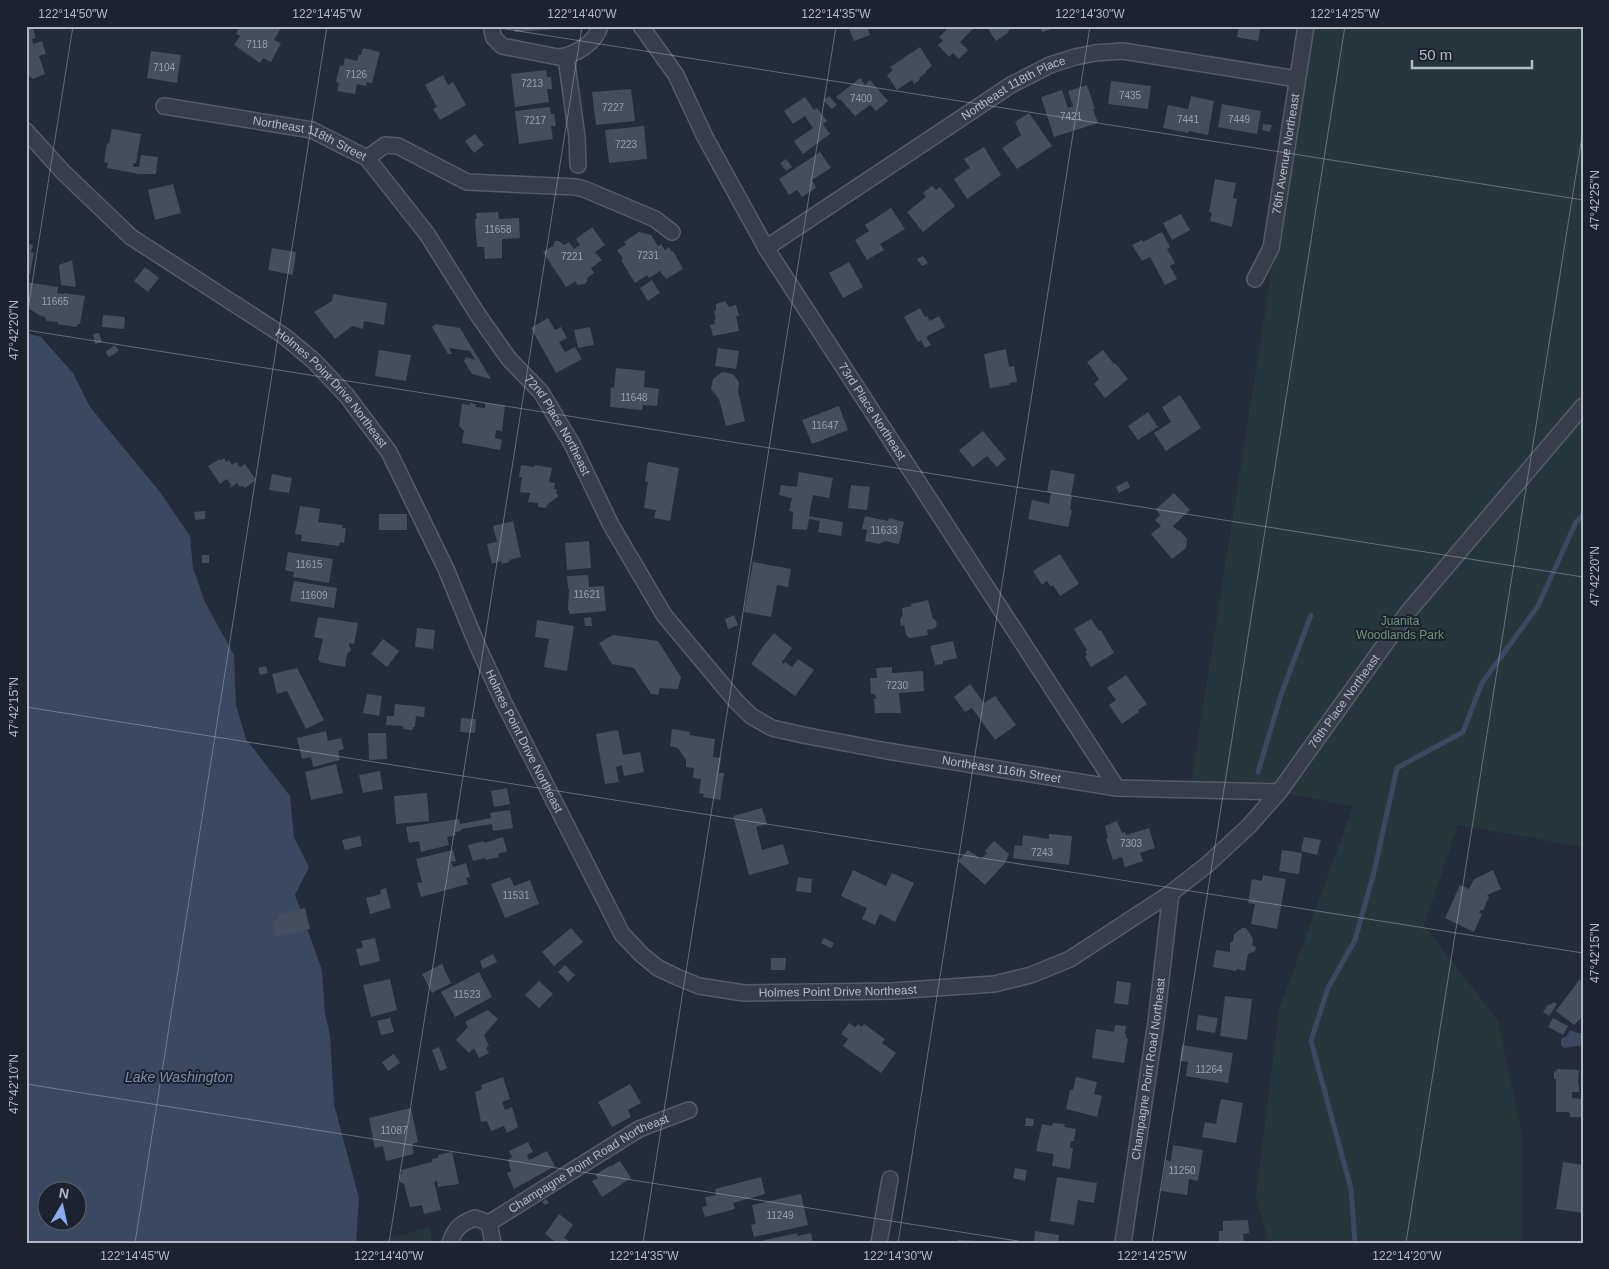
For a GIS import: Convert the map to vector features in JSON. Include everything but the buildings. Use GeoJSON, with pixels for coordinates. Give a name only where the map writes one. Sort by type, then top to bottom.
{"type":"FeatureCollection","features":[{"type":"Feature","properties":{"kind":"street"},"geometry":{"type":"LineString","coordinates":[[491,26],[494,38],[502,46],[558,57],[566,57],[578,52],[598,33],[600,26]]}},
{"type":"Feature","properties":{"kind":"street","name":"73rd Place Northeast"},"geometry":{"type":"LineString","coordinates":[[641,26],[676,75],[704,137],[766,248],[1117,788]]}},
{"type":"Feature","properties":{"kind":"street","name":"76th Avenue Northeast"},"geometry":{"type":"LineString","coordinates":[[1255,279],[1271,248],[1306,26]]}},
{"type":"Feature","properties":{"kind":"street","name":"Northeast 118th Place"},"geometry":{"type":"LineString","coordinates":[[766,248],[1011,85],[1050,65],[1095,53],[1122,51],[1297,79]]}},
{"type":"Feature","properties":{"kind":"street"},"geometry":{"type":"LineString","coordinates":[[566,57],[577,138],[578,165]]}},
{"type":"Feature","properties":{"kind":"street","name":"Northeast 118th Street"},"geometry":{"type":"LineString","coordinates":[[164,106],[312,130],[367,158],[385,145],[398,146],[467,182],[576,187],[656,219],[672,232]]}},
{"type":"Feature","properties":{"kind":"street","name":"Holmes Point Drive Northeast"},"geometry":{"type":"LineString","coordinates":[[26,131],[62,172],[131,237],[284,336],[314,362],[347,396],[363,417],[389,452],[446,569],[478,647],[501,695],[622,934],[642,956],[658,968],[699,986],[744,993],[892,991],[994,984],[1030,975],[1070,959],[1171,893]]}},
{"type":"Feature","properties":{"kind":"street","name":"72nd Place Northeast"},"geometry":{"type":"LineString","coordinates":[[367,158],[426,234],[509,359],[541,392],[572,444],[611,525],[664,615],[735,700]]}},
{"type":"Feature","properties":{"kind":"street","name":"76th Place Northeast"},"geometry":{"type":"LineString","coordinates":[[1171,893],[1208,864],[1249,826],[1279,792],[1408,612],[1583,406]]}},
{"type":"Feature","properties":{"kind":"street","name":"Northeast 116th Street"},"geometry":{"type":"LineString","coordinates":[[735,700],[751,716],[772,728],[887,751],[1117,788],[1279,792]]}},
{"type":"Feature","properties":{"kind":"street","name":"Champagne Point Road Northeast"},"geometry":{"type":"LineString","coordinates":[[1123,1243],[1156,1022],[1171,893]]}},
{"type":"Feature","properties":{"kind":"street","name":"Champagne Point Road Northeast"},"geometry":{"type":"LineString","coordinates":[[489,1223],[639,1129],[689,1110]]}},
{"type":"Feature","properties":{"kind":"street"},"geometry":{"type":"LineString","coordinates":[[879,1243],[890,1179]]}},
{"type":"Feature","properties":{"kind":"street"},"geometry":{"type":"LineString","coordinates":[[450,1243],[453,1232],[461,1223],[476,1218],[489,1223],[493,1243]]}},
{"type":"Feature","properties":{"kind":"green space","name":"Juanita Woodlands Park"},"geometry":{"type":"Polygon","coordinates":[[[1310,26],[1583,26],[1583,847],[1458,825],[1424,925],[1498,1021],[1522,1135],[1522,1243],[1269,1243],[1256,1198],[1279,1011],[1353,806],[1279,792],[1190,790],[1310,26]]]}},
{"type":"Feature","properties":{"kind":"green space"},"geometry":{"type":"Polygon","coordinates":[[[430,1227],[432,1243],[372,1243],[430,1227]]]}},
{"type":"Feature","properties":{"kind":"water","name":"Lake Washington"},"geometry":{"type":"Polygon","coordinates":[[[26,333],[41,337],[73,373],[90,407],[160,492],[190,536],[193,568],[205,602],[234,655],[236,705],[246,739],[290,796],[294,837],[309,867],[295,895],[322,970],[325,1014],[330,1035],[334,1104],[359,1198],[356,1243],[26,1243],[26,333]]]}},
{"type":"Feature","properties":{"kind":"water"},"geometry":{"type":"Polygon","coordinates":[[[1570,1030],[1583,1033],[1583,1045],[1564,1048],[1561,1045],[1561,1039],[1567,1036],[1570,1030]]]}},
{"type":"Feature","properties":{"kind":"waterway"},"geometry":{"type":"LineString","coordinates":[[1355,1243],[1351,1189],[1311,1041],[1328,988],[1355,940],[1374,872],[1397,768],[1463,732],[1482,683],[1538,606],[1576,522],[1583,515]]}},
{"type":"Feature","properties":{"kind":"waterway"},"geometry":{"type":"LineString","coordinates":[[1258,772],[1281,695],[1311,615]]}}]}
